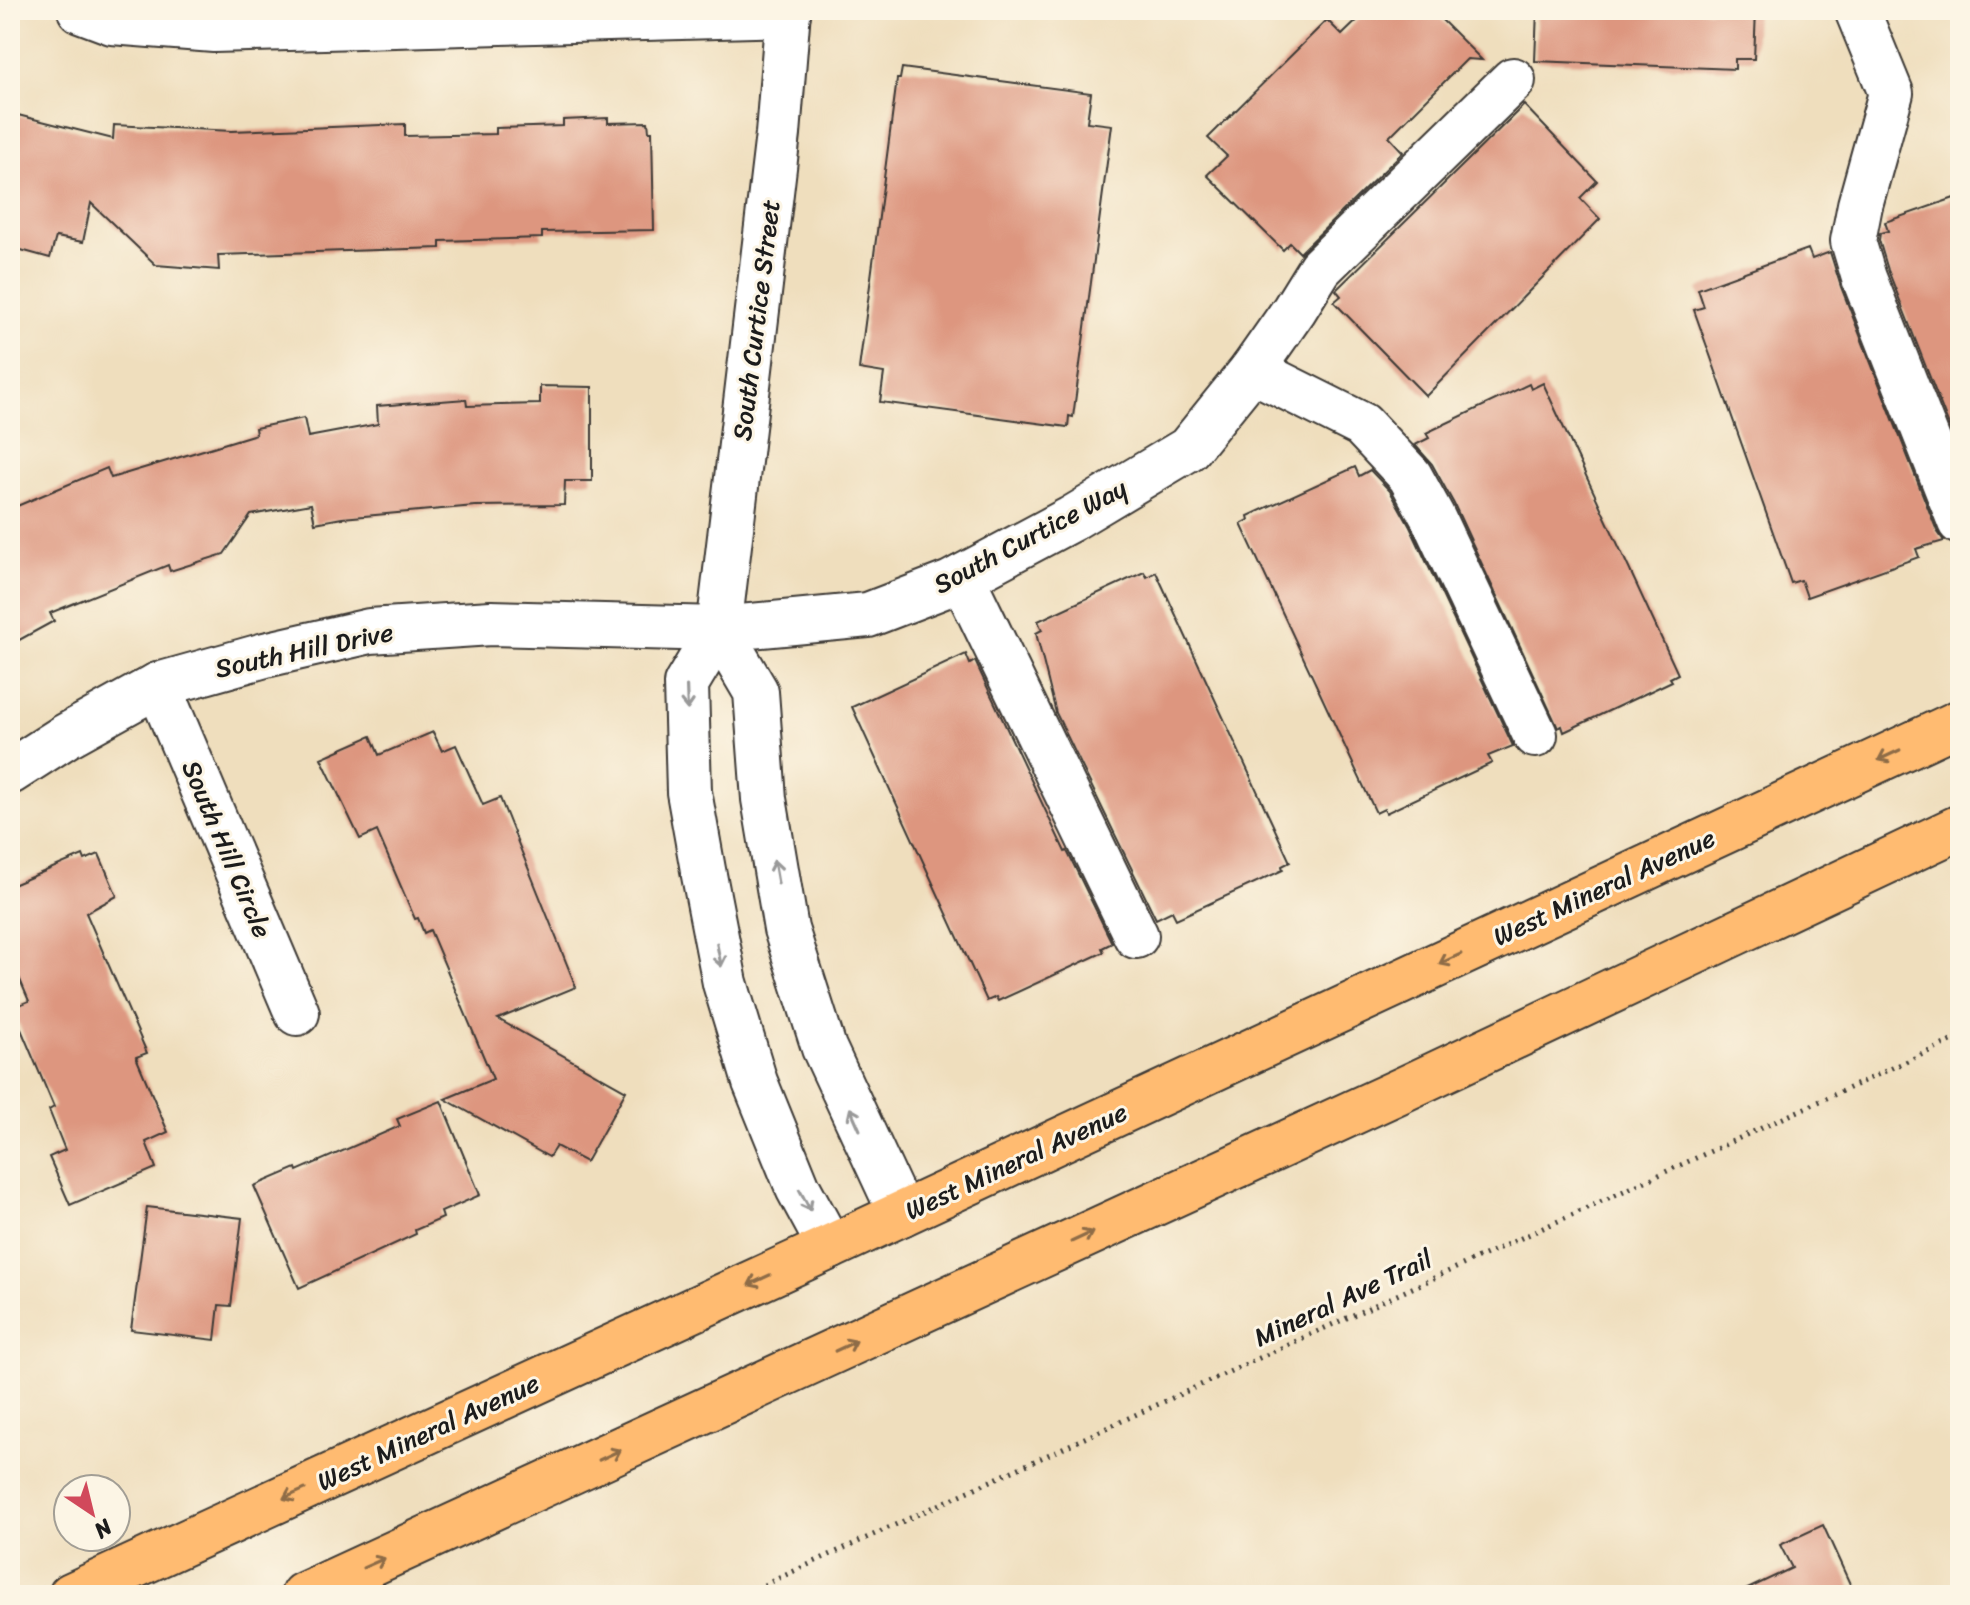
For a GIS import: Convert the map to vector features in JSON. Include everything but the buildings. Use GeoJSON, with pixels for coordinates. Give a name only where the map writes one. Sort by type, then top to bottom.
{"type":"FeatureCollection","features":[{"type":"Feature","properties":{"kind":"main road","name":"West Mineral Avenue"},"geometry":{"type":"LineString","coordinates":[[71,1595],[830,1247],[1960,722]]}},
{"type":"Feature","properties":{"kind":"main road"},"geometry":{"type":"LineString","coordinates":[[303,1595],[1404,1089],[1960,827]]}},
{"type":"Feature","properties":{"kind":"street"},"geometry":{"type":"LineString","coordinates":[[80,10],[112,22],[214,30],[788,12]]}},
{"type":"Feature","properties":{"kind":"street"},"geometry":{"type":"LineString","coordinates":[[1857,10],[1891,93],[1853,241],[1864,278],[1960,522]]}},
{"type":"Feature","properties":{"kind":"street","name":"South Curtice Street"},"geometry":{"type":"LineString","coordinates":[[788,12],[776,149],[719,629],[686,684],[689,792],[725,983],[755,1082],[798,1188],[830,1247]]}},
{"type":"Feature","properties":{"kind":"street","name":"South Curtice Way"},"geometry":{"type":"LineString","coordinates":[[719,629],[868,615],[962,577],[1071,519],[1188,449],[1252,370],[1320,268],[1513,80]]}},
{"type":"Feature","properties":{"kind":"street"},"geometry":{"type":"LineString","coordinates":[[1252,370],[1362,425],[1410,476],[1432,516],[1535,735]]}},
{"type":"Feature","properties":{"kind":"street"},"geometry":{"type":"LineString","coordinates":[[962,577],[1136,936]]}},
{"type":"Feature","properties":{"kind":"street","name":"South Hill Drive"},"geometry":{"type":"LineString","coordinates":[[10,772],[66,736],[158,685],[265,655],[370,631],[491,623],[719,629]]}},
{"type":"Feature","properties":{"kind":"street"},"geometry":{"type":"LineString","coordinates":[[719,629],[756,692],[764,799],[786,929],[824,1048],[901,1214]]}},
{"type":"Feature","properties":{"kind":"street","name":"South Hill Circle"},"geometry":{"type":"LineString","coordinates":[[158,685],[297,1013]]}},
{"type":"Feature","properties":{"kind":"path","name":"Mineral Ave Trail"},"geometry":{"type":"LineString","coordinates":[[742,1595],[1960,1037]]}}]}
